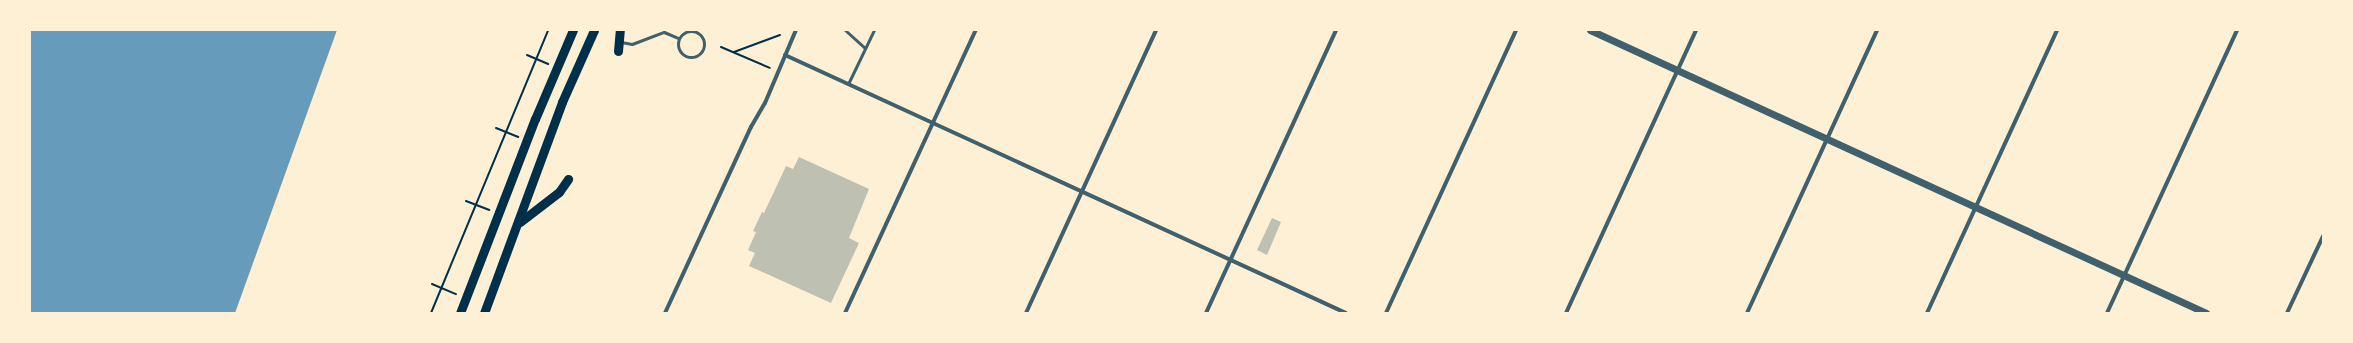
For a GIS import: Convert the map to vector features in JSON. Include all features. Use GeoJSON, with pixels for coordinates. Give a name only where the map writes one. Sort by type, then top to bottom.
{"type":"FeatureCollection","features":[{"type":"Feature","properties":{"kind":"main road"},"geometry":{"type":"LineString","coordinates":[[460,313],[556,67],[573,30]]}},
{"type":"Feature","properties":{"kind":"main road"},"geometry":{"type":"LineString","coordinates":[[484,313],[519,222],[562,102],[594,30]]}},
{"type":"Feature","properties":{"kind":"main road"},"geometry":{"type":"LineString","coordinates":[[618,51],[621,42],[620,30]]}},
{"type":"Feature","properties":{"kind":"main road"},"geometry":{"type":"LineString","coordinates":[[519,222],[559,192],[568,179]]}},
{"type":"Feature","properties":{"kind":"street"},"geometry":{"type":"LineString","coordinates":[[665,313],[796,30]]}},
{"type":"Feature","properties":{"kind":"street"},"geometry":{"type":"LineString","coordinates":[[845,313],[976,30]]}},
{"type":"Feature","properties":{"kind":"street"},"geometry":{"type":"LineString","coordinates":[[1026,313],[1156,30]]}},
{"type":"Feature","properties":{"kind":"street"},"geometry":{"type":"LineString","coordinates":[[1206,313],[1336,30]]}},
{"type":"Feature","properties":{"kind":"street"},"geometry":{"type":"LineString","coordinates":[[1386,313],[1516,30]]}},
{"type":"Feature","properties":{"kind":"street"},"geometry":{"type":"LineString","coordinates":[[1590,30],[2206,313]]}},
{"type":"Feature","properties":{"kind":"street"},"geometry":{"type":"LineString","coordinates":[[1566,313],[1696,30]]}},
{"type":"Feature","properties":{"kind":"street"},"geometry":{"type":"LineString","coordinates":[[1747,313],[1877,30]]}},
{"type":"Feature","properties":{"kind":"street"},"geometry":{"type":"LineString","coordinates":[[1927,313],[2057,30]]}},
{"type":"Feature","properties":{"kind":"street"},"geometry":{"type":"LineString","coordinates":[[2107,313],[2237,30]]}},
{"type":"Feature","properties":{"kind":"street"},"geometry":{"type":"LineString","coordinates":[[785,55],[1346,313]]}},
{"type":"Feature","properties":{"kind":"street"},"geometry":{"type":"LineString","coordinates":[[2287,313],[2323,236]]}},
{"type":"Feature","properties":{"kind":"lane"},"geometry":{"type":"LineString","coordinates":[[844,30],[865,48]]}},
{"type":"Feature","properties":{"kind":"lane"},"geometry":{"type":"LineString","coordinates":[[848,84],[873,32],[868,30]]}},
{"type":"Feature","properties":{"kind":"lane"},"geometry":{"type":"LineString","coordinates":[[686,31],[696,32],[703,39],[703,49],[695,56],[685,56],[678,48],[678,38],[686,31]]}},
{"type":"Feature","properties":{"kind":"lane"},"geometry":{"type":"LineString","coordinates":[[621,42],[632,44],[664,32],[678,38]]}},
{"type":"Feature","properties":{"kind":"path"},"geometry":{"type":"LineString","coordinates":[[432,313],[548,30]]}},
{"type":"Feature","properties":{"kind":"path"},"geometry":{"type":"LineString","coordinates":[[733,52],[780,35]]}},
{"type":"Feature","properties":{"kind":"path"},"geometry":{"type":"LineString","coordinates":[[721,47],[770,68]]}},
{"type":"Feature","properties":{"kind":"path"},"geometry":{"type":"LineString","coordinates":[[527,55],[556,67]]}},
{"type":"Feature","properties":{"kind":"path"},"geometry":{"type":"LineString","coordinates":[[496,128],[527,140]]}},
{"type":"Feature","properties":{"kind":"path"},"geometry":{"type":"LineString","coordinates":[[466,202],[500,213]]}},
{"type":"Feature","properties":{"kind":"path"},"geometry":{"type":"LineString","coordinates":[[432,284],[456,294]]}},
{"type":"Feature","properties":{"kind":"water"},"geometry":{"type":"Polygon","coordinates":[[[30,30],[337,30],[235,313],[30,313],[30,30]]]}},
{"type":"Feature","properties":{"kind":"building"},"geometry":{"type":"Polygon","coordinates":[[[799,157],[869,189],[849,238],[859,243],[831,303],[749,266],[755,253],[748,250],[756,232],[753,231],[762,212],[764,213],[786,166],[793,169],[799,157]]]}},
{"type":"Feature","properties":{"kind":"building"},"geometry":{"type":"Polygon","coordinates":[[[1272,218],[1281,222],[1267,255],[1257,250],[1272,218]]]}}]}
